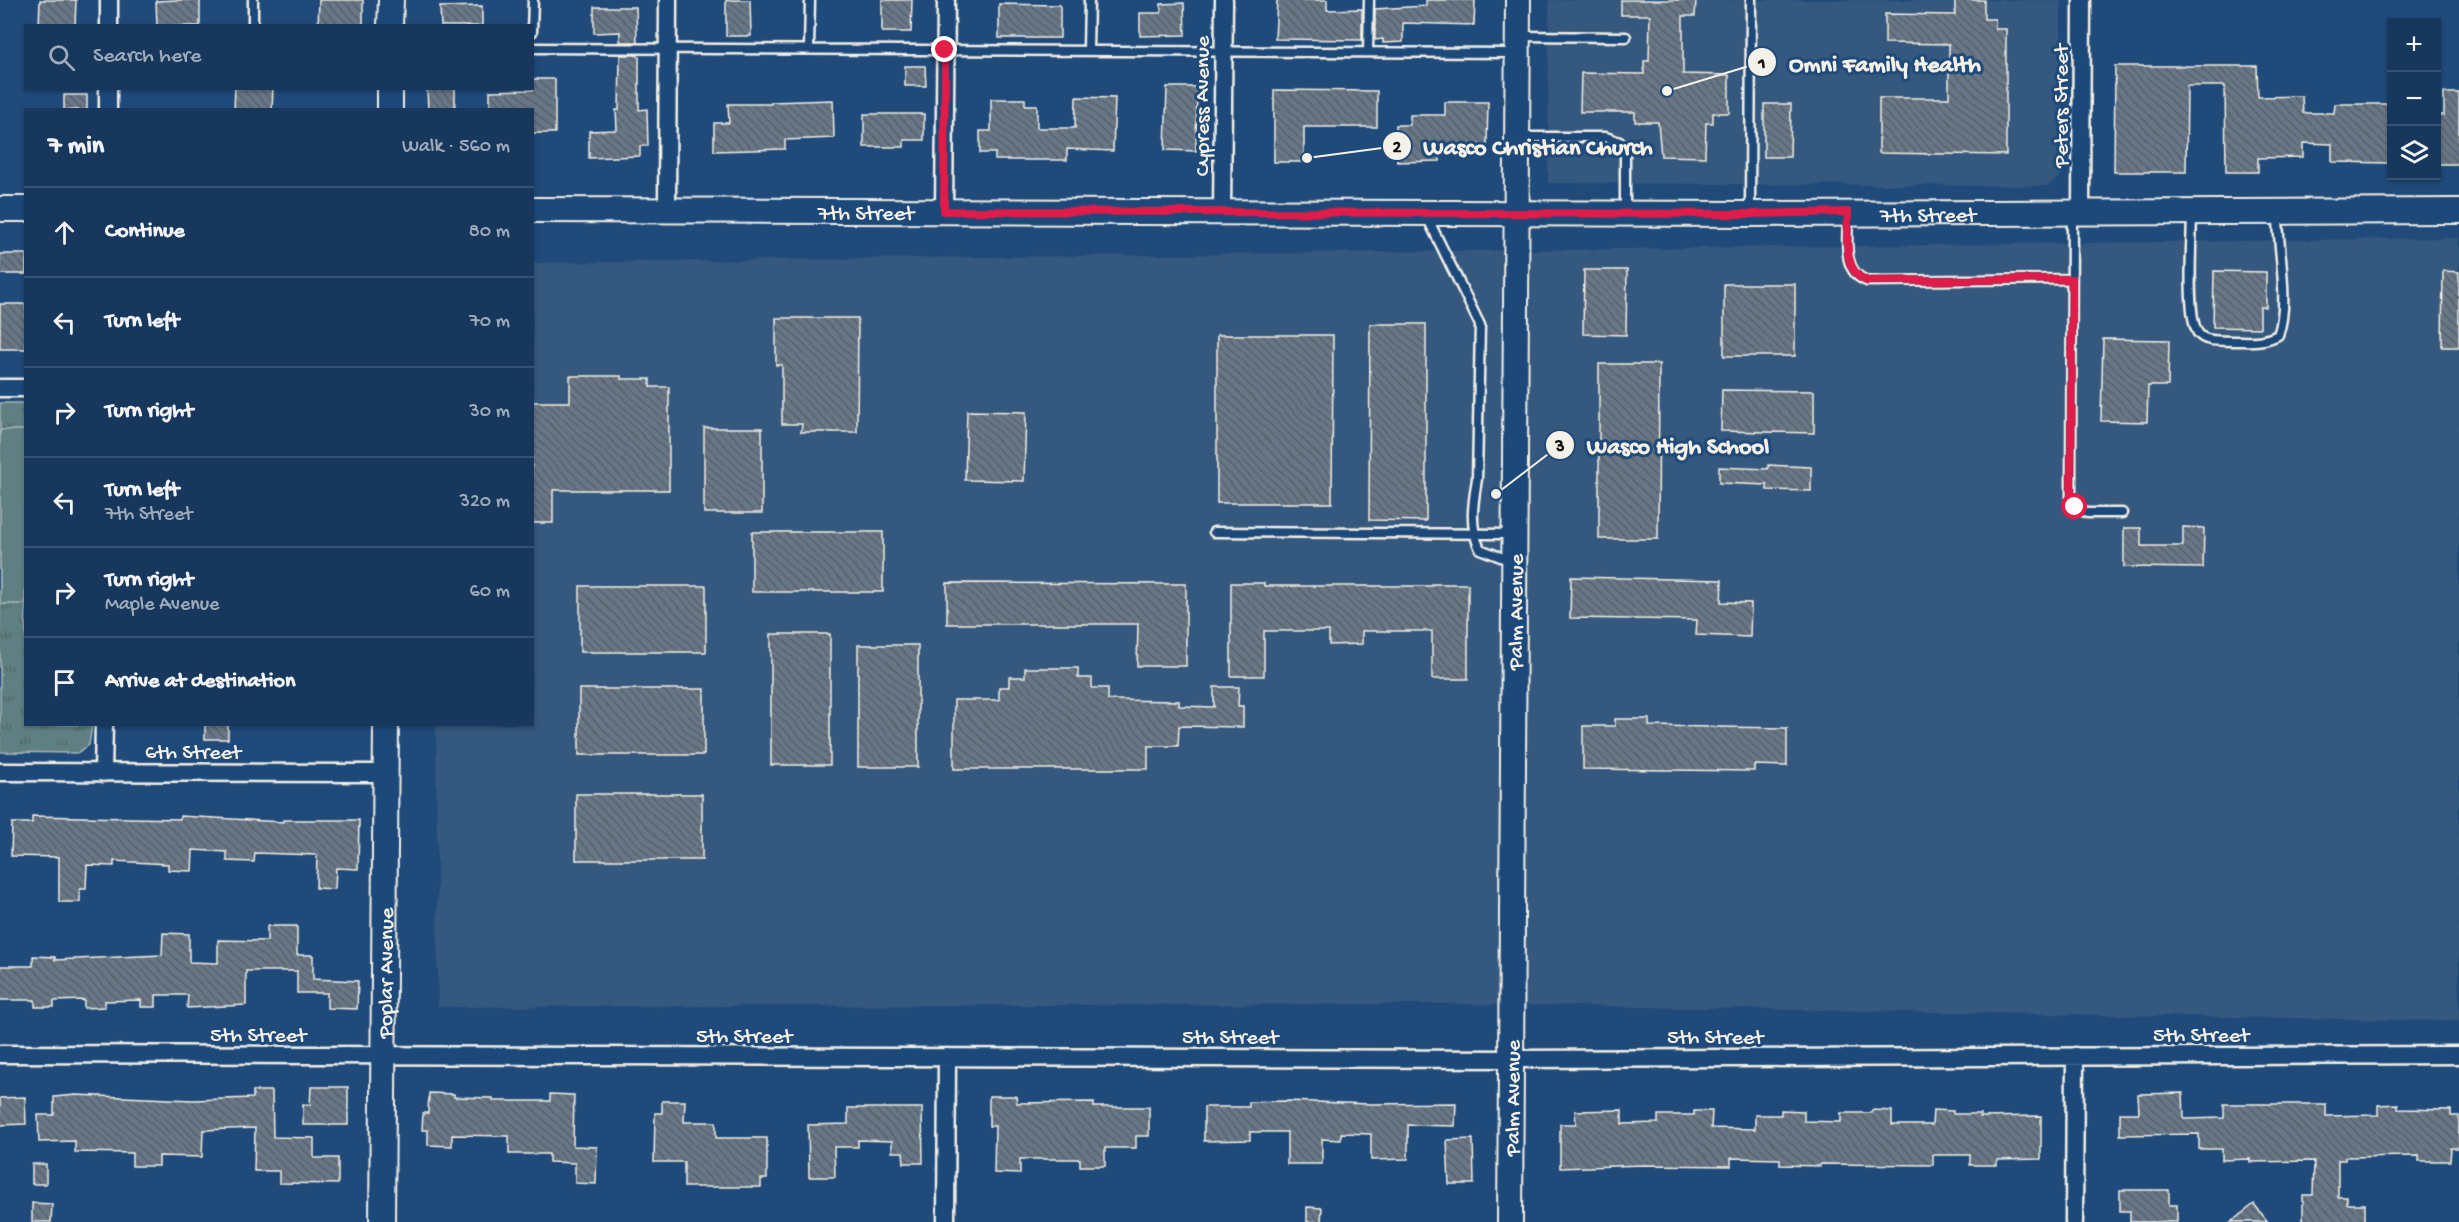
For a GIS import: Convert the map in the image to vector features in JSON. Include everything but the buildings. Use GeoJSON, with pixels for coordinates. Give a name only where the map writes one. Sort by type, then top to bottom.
{"type":"FeatureCollection","features":[{"type":"Feature","properties":{"kind":"street"},"geometry":{"type":"LineString","coordinates":[[109,0],[109,24]]}},
{"type":"Feature","properties":{"kind":"street"},"geometry":{"type":"LineString","coordinates":[[390,24],[391,0]]}},
{"type":"Feature","properties":{"kind":"street"},"geometry":{"type":"LineString","coordinates":[[667,210],[668,0]]}},
{"type":"Feature","properties":{"kind":"street"},"geometry":{"type":"LineString","coordinates":[[944,211],[946,0]]}},
{"type":"Feature","properties":{"kind":"street","name":"Cypress Avenue"},"geometry":{"type":"LineString","coordinates":[[1222,212],[1224,0]]}},
{"type":"Feature","properties":{"kind":"street","name":"Palm Avenue"},"geometry":{"type":"LineString","coordinates":[[1510,1222],[1518,0]]}},
{"type":"Feature","properties":{"kind":"street","name":"Peters Street"},"geometry":{"type":"LineString","coordinates":[[2076,212],[2082,0]]}},
{"type":"Feature","properties":{"kind":"street"},"geometry":{"type":"LineString","coordinates":[[108,90],[108,108]]}},
{"type":"Feature","properties":{"kind":"street"},"geometry":{"type":"LineString","coordinates":[[390,90],[390,108]]}},
{"type":"Feature","properties":{"kind":"street"},"geometry":{"type":"LineString","coordinates":[[0,209],[24,209]]}},
{"type":"Feature","properties":{"kind":"street","name":"7th Street"},"geometry":{"type":"LineString","coordinates":[[534,210],[1625,214],[2459,211]]}},
{"type":"Feature","properties":{"kind":"street"},"geometry":{"type":"LineString","coordinates":[[0,388],[24,388]]}},
{"type":"Feature","properties":{"kind":"street"},"geometry":{"type":"LineString","coordinates":[[103,772],[104,726]]}},
{"type":"Feature","properties":{"kind":"street","name":"Poplar Avenue"},"geometry":{"type":"LineString","coordinates":[[382,1222],[386,726]]}},
{"type":"Feature","properties":{"kind":"street","name":"6th Street"},"geometry":{"type":"LineString","coordinates":[[0,772],[385,774]]}},
{"type":"Feature","properties":{"kind":"street","name":"5th Street"},"geometry":{"type":"LineString","coordinates":[[0,1054],[1511,1059],[2459,1055]]}},
{"type":"Feature","properties":{"kind":"street"},"geometry":{"type":"LineString","coordinates":[[2074,1222],[2075,1056]]}},
{"type":"Feature","properties":{"kind":"street"},"geometry":{"type":"LineString","coordinates":[[946,1222],[947,1057]]}},
{"type":"Feature","properties":{"kind":"lane"},"geometry":{"type":"LineString","coordinates":[[253,0],[253,24]]}},
{"type":"Feature","properties":{"kind":"lane"},"geometry":{"type":"LineString","coordinates":[[532,24],[533,0]]}},
{"type":"Feature","properties":{"kind":"lane"},"geometry":{"type":"LineString","coordinates":[[809,50],[810,0]]}},
{"type":"Feature","properties":{"kind":"lane"},"geometry":{"type":"LineString","coordinates":[[1088,50],[1089,0]]}},
{"type":"Feature","properties":{"kind":"lane"},"geometry":{"type":"LineString","coordinates":[[1368,52],[1369,0]]}},
{"type":"Feature","properties":{"kind":"lane"},"geometry":{"type":"LineString","coordinates":[[1750,214],[1751,0]]}},
{"type":"Feature","properties":{"kind":"lane"},"geometry":{"type":"LineString","coordinates":[[534,48],[1368,52],[1626,37]]}},
{"type":"Feature","properties":{"kind":"lane"},"geometry":{"type":"LineString","coordinates":[[1517,136],[1606,136],[1620,142],[1626,159],[1625,214]]}},
{"type":"Feature","properties":{"kind":"lane"},"geometry":{"type":"LineString","coordinates":[[2192,211],[2192,305],[2193,322],[2198,334],[2205,339],[2255,341],[2268,340],[2278,335],[2282,326],[2284,294],[2278,246],[2278,211]]}},
{"type":"Feature","properties":{"kind":"lane"},"geometry":{"type":"LineString","coordinates":[[1848,212],[1849,262],[1854,273],[1867,281],[2072,279]]}},
{"type":"Feature","properties":{"kind":"lane"},"geometry":{"type":"LineString","coordinates":[[2076,212],[2072,279],[2071,498],[2075,507],[2087,513],[2122,513]]}},
{"type":"Feature","properties":{"kind":"lane"},"geometry":{"type":"LineString","coordinates":[[1425,213],[1480,325],[1477,479],[1473,501],[1473,534],[1480,549],[1514,562]]}},
{"type":"Feature","properties":{"kind":"lane"},"geometry":{"type":"LineString","coordinates":[[1214,532],[1514,534]]}},
{"type":"Feature","properties":{"kind":"shaded area"},"geometry":{"type":"Polygon","coordinates":[[[1549,0],[2061,0],[2062,174],[2048,186],[1548,183],[1549,0]]]}},
{"type":"Feature","properties":{"kind":"shaded area"},"geometry":{"type":"Polygon","coordinates":[[[2459,238],[2459,1021],[1458,1004],[438,1007],[436,726],[534,726],[534,263],[2459,238]]]}},
{"type":"Feature","properties":{"kind":"green space"},"geometry":{"type":"Polygon","coordinates":[[[0,403],[24,403],[24,726],[92,726],[89,745],[77,753],[0,752],[0,403]]]}},
{"type":"Feature","properties":{"kind":"green space"},"geometry":{"type":"Polygon","coordinates":[[[0,430],[24,430],[24,604],[0,604],[0,430]]]}},
{"type":"Feature","properties":{"kind":"place","name":"Omni Family Health"},"geometry":{"type":"Point","coordinates":[1667,91]}},
{"type":"Feature","properties":{"kind":"place","name":"Wasco Christian Church"},"geometry":{"type":"Point","coordinates":[1307,158]}},
{"type":"Feature","properties":{"kind":"place","name":"Wasco High School"},"geometry":{"type":"Point","coordinates":[1496,494]}},
{"type":"Feature","properties":{"kind":"route"},"geometry":{"type":"LineString","coordinates":[[945,50],[944,211],[1750,214],[1848,212],[1849,262],[1854,273],[1867,281],[2072,279],[2071,498],[2075,507]]}}]}
